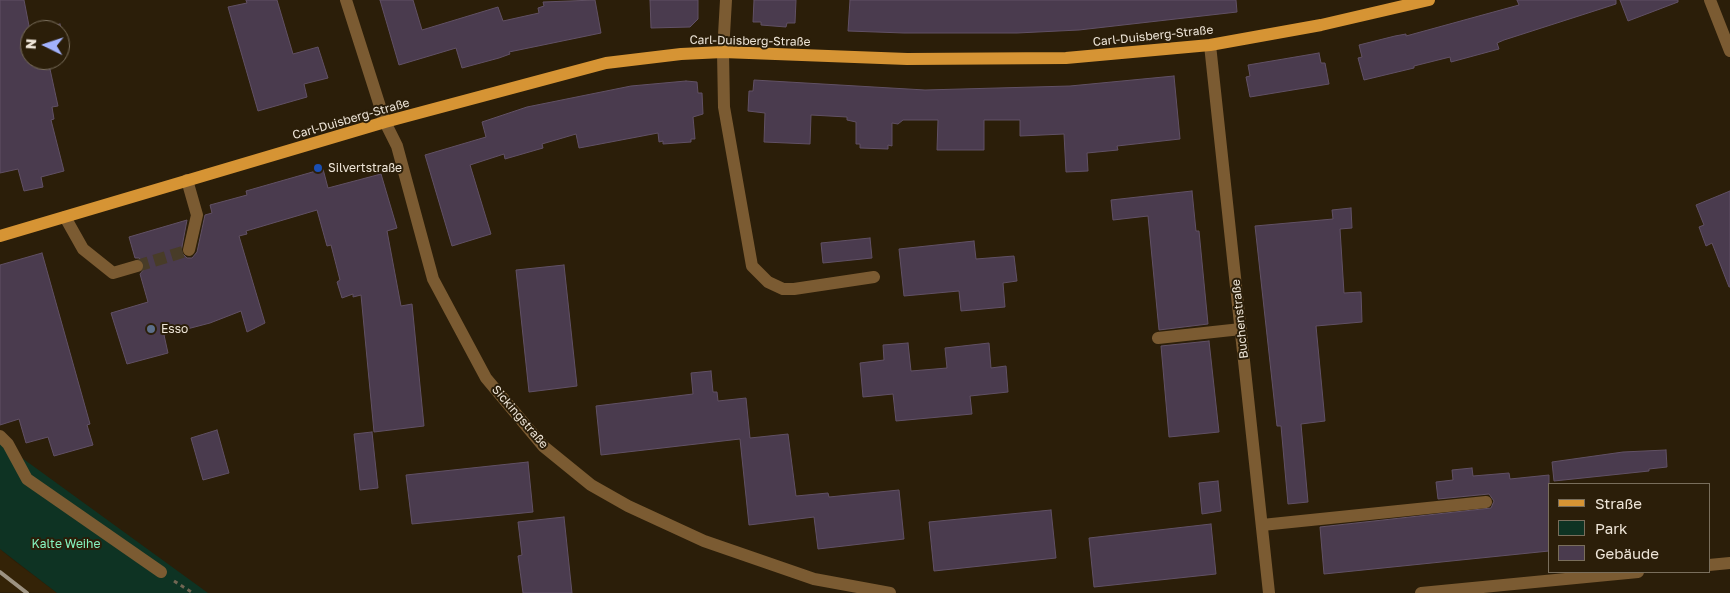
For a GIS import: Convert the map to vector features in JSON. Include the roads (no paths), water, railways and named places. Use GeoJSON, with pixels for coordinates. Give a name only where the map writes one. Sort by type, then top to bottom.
{"type":"FeatureCollection","features":[{"type":"Feature","properties":{"kind":"main road","name":"Carl-Duisberg-Straße"},"geometry":{"type":"LineString","coordinates":[[0,236],[385,122],[606,63],[681,54],[723,52],[908,60],[1066,58],[1210,44],[1321,26],[1428,0]]}},
{"type":"Feature","properties":{"kind":"street"},"geometry":{"type":"LineString","coordinates":[[346,0],[385,122]]}},
{"type":"Feature","properties":{"kind":"street"},"geometry":{"type":"LineString","coordinates":[[726,0],[723,52],[724,107],[752,266],[768,282],[783,289],[874,277]]}},
{"type":"Feature","properties":{"kind":"street"},"geometry":{"type":"LineString","coordinates":[[1710,0],[1730,51]]}},
{"type":"Feature","properties":{"kind":"street","name":"Buchenstraße"},"geometry":{"type":"LineString","coordinates":[[1210,44],[1269,593]]}},
{"type":"Feature","properties":{"kind":"street","name":"Sickingstraße"},"geometry":{"type":"LineString","coordinates":[[385,122],[397,146],[433,279],[486,378],[543,446],[591,485],[628,506],[704,541],[814,579],[890,593]]}},
{"type":"Feature","properties":{"kind":"street"},"geometry":{"type":"LineString","coordinates":[[187,180],[197,215],[189,250]]}},
{"type":"Feature","properties":{"kind":"street"},"geometry":{"type":"LineString","coordinates":[[65,217],[83,249],[113,273],[137,266]]}},
{"type":"Feature","properties":{"kind":"street"},"geometry":{"type":"LineString","coordinates":[[1158,338],[1241,329]]}},
{"type":"Feature","properties":{"kind":"street"},"geometry":{"type":"LineString","coordinates":[[0,436],[8,444],[27,479],[162,572]]}},
{"type":"Feature","properties":{"kind":"street"},"geometry":{"type":"LineString","coordinates":[[1262,525],[1486,502]]}},
{"type":"Feature","properties":{"kind":"street"},"geometry":{"type":"LineString","coordinates":[[1710,565],[1730,563]]}},
{"type":"Feature","properties":{"kind":"street"},"geometry":{"type":"LineString","coordinates":[[1421,593],[1628,573]]}},
{"type":"Feature","properties":{"kind":"tunnel"},"geometry":{"type":"LineString","coordinates":[[137,266],[189,250]]}},
{"type":"Feature","properties":{"kind":"railway"},"geometry":{"type":"LineString","coordinates":[[0,572],[27,593]]}},
{"type":"Feature","properties":{"kind":"place","name":"Silvertstraße"},"geometry":{"type":"Point","coordinates":[318,168]}},
{"type":"Feature","properties":{"kind":"place","name":"Esso"},"geometry":{"type":"Point","coordinates":[151,329]}},
{"type":"Feature","properties":{"kind":"park label","name":"Kalte Weihe"},"geometry":{"type":"Point","coordinates":[66,544]}}]}
